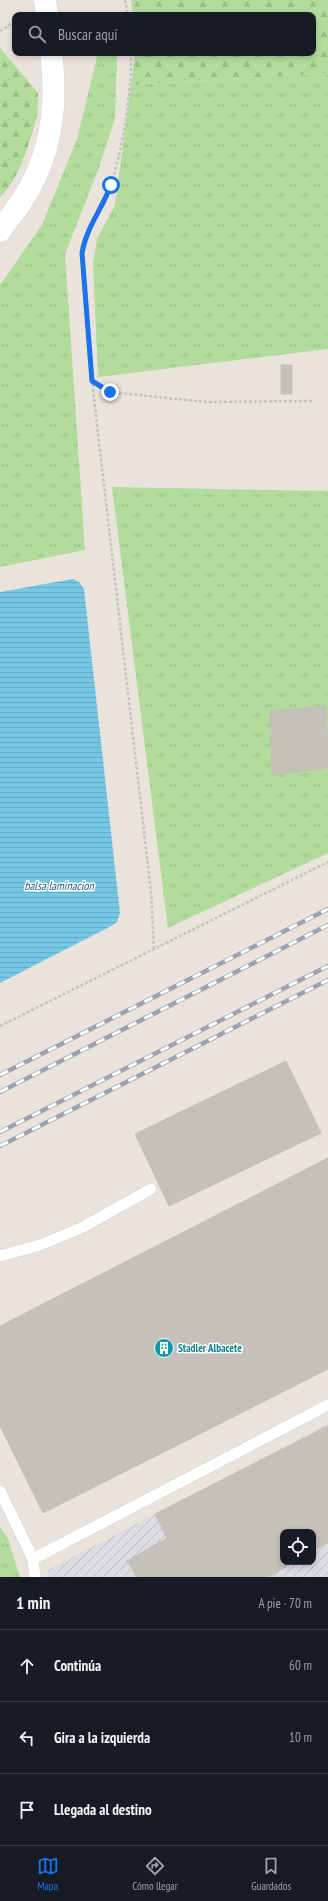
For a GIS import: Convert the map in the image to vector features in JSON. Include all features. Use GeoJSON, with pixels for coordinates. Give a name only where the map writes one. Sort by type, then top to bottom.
{"type":"FeatureCollection","features":[{"type":"Feature","properties":{"kind":"street"},"geometry":{"type":"LineString","coordinates":[[45,0],[47,12]]}},
{"type":"Feature","properties":{"kind":"street"},"geometry":{"type":"LineString","coordinates":[[2,227],[23,199],[38,171],[47,147],[54,111],[54,78],[51,56]]}},
{"type":"Feature","properties":{"kind":"lane"},"geometry":{"type":"LineString","coordinates":[[0,1256],[40,1246],[81,1228],[151,1190]]}},
{"type":"Feature","properties":{"kind":"lane"},"geometry":{"type":"LineString","coordinates":[[33,1560],[328,1405]]}},
{"type":"Feature","properties":{"kind":"lane"},"geometry":{"type":"LineString","coordinates":[[0,1491],[33,1560],[35,1577]]}},
{"type":"Feature","properties":{"kind":"path"},"geometry":{"type":"LineString","coordinates":[[126,0],[128,12]]}},
{"type":"Feature","properties":{"kind":"path"},"geometry":{"type":"LineString","coordinates":[[0,31],[12,23]]}},
{"type":"Feature","properties":{"kind":"path"},"geometry":{"type":"LineString","coordinates":[[131,56],[120,150],[109,191],[89,227],[84,240],[82,253],[92,381],[151,892],[154,948]]}},
{"type":"Feature","properties":{"kind":"path"},"geometry":{"type":"LineString","coordinates":[[92,381],[110,392],[206,402],[314,401]]}},
{"type":"Feature","properties":{"kind":"path"},"geometry":{"type":"LineString","coordinates":[[0,1026],[328,862]]}},
{"type":"Feature","properties":{"kind":"shaded area"},"geometry":{"type":"Polygon","coordinates":[[[328,1424],[328,1577],[48,1577],[48,1570],[328,1424]]]}},
{"type":"Feature","properties":{"kind":"green space"},"geometry":{"type":"Polygon","coordinates":[[[131,0],[328,0],[328,73],[131,85],[135,56],[316,56],[316,12],[133,12],[131,0]]]}},
{"type":"Feature","properties":{"kind":"green space"},"geometry":{"type":"Polygon","coordinates":[[[0,48],[38,93],[38,107],[28,147],[23,159],[13,181],[0,197],[0,48]]]}},
{"type":"Feature","properties":{"kind":"green space"},"geometry":{"type":"Polygon","coordinates":[[[97,56],[117,56],[115,118],[99,168],[65,254],[85,550],[0,567],[0,285],[42,225],[77,139],[97,56]]]}},
{"type":"Feature","properties":{"kind":"green space"},"geometry":{"type":"Polygon","coordinates":[[[328,73],[328,349],[98,377],[93,263],[97,239],[115,205],[131,85],[328,73]]]}},
{"type":"Feature","properties":{"kind":"green space"},"geometry":{"type":"Polygon","coordinates":[[[112,487],[328,491],[328,853],[168,928],[112,487]]]}},
{"type":"Feature","properties":{"kind":"green space"},"geometry":{"type":"Polygon","coordinates":[[[0,1527],[8,1539],[20,1577],[0,1577],[0,1527]]]}},
{"type":"Feature","properties":{"kind":"water","name":"balsa laminacion"},"geometry":{"type":"Polygon","coordinates":[[[73,579],[79,582],[84,589],[120,913],[117,922],[113,925],[0,983],[0,592],[73,579]]]}},
{"type":"Feature","properties":{"kind":"building"},"geometry":{"type":"Polygon","coordinates":[[[281,365],[292,365],[292,394],[281,394],[281,365]]]}},
{"type":"Feature","properties":{"kind":"building"},"geometry":{"type":"Polygon","coordinates":[[[326,706],[328,768],[272,775],[270,711],[326,706]]]}},
{"type":"Feature","properties":{"kind":"building"},"geometry":{"type":"Polygon","coordinates":[[[286,1061],[321,1133],[169,1206],[135,1134],[286,1061]]]}},
{"type":"Feature","properties":{"kind":"building","name":"Stadler Albacete"},"geometry":{"type":"Polygon","coordinates":[[[328,1158],[328,1369],[43,1513],[0,1426],[0,1326],[328,1158]]]}},
{"type":"Feature","properties":{"kind":"building"},"geometry":{"type":"Polygon","coordinates":[[[328,1426],[328,1542],[316,1549],[316,1529],[280,1529],[280,1565],[289,1565],[268,1577],[137,1577],[127,1561],[167,1538],[155,1514],[328,1426]]]}},
{"type":"Feature","properties":{"kind":"railway"},"geometry":{"type":"LineString","coordinates":[[0,1075],[328,909]]}},
{"type":"Feature","properties":{"kind":"railway"},"geometry":{"type":"LineString","coordinates":[[0,1092],[328,925]]}},
{"type":"Feature","properties":{"kind":"railway"},"geometry":{"type":"LineString","coordinates":[[0,1132],[328,966]]}},
{"type":"Feature","properties":{"kind":"railway"},"geometry":{"type":"LineString","coordinates":[[0,1146],[328,980]]}},
{"type":"Feature","properties":{"kind":"place","name":"Stadler Albacete"},"geometry":{"type":"Point","coordinates":[164,1348]}},
{"type":"Feature","properties":{"kind":"route"},"geometry":{"type":"LineString","coordinates":[[110,392],[92,381],[82,253],[84,240],[89,227],[106,198],[111,185]]}}]}
